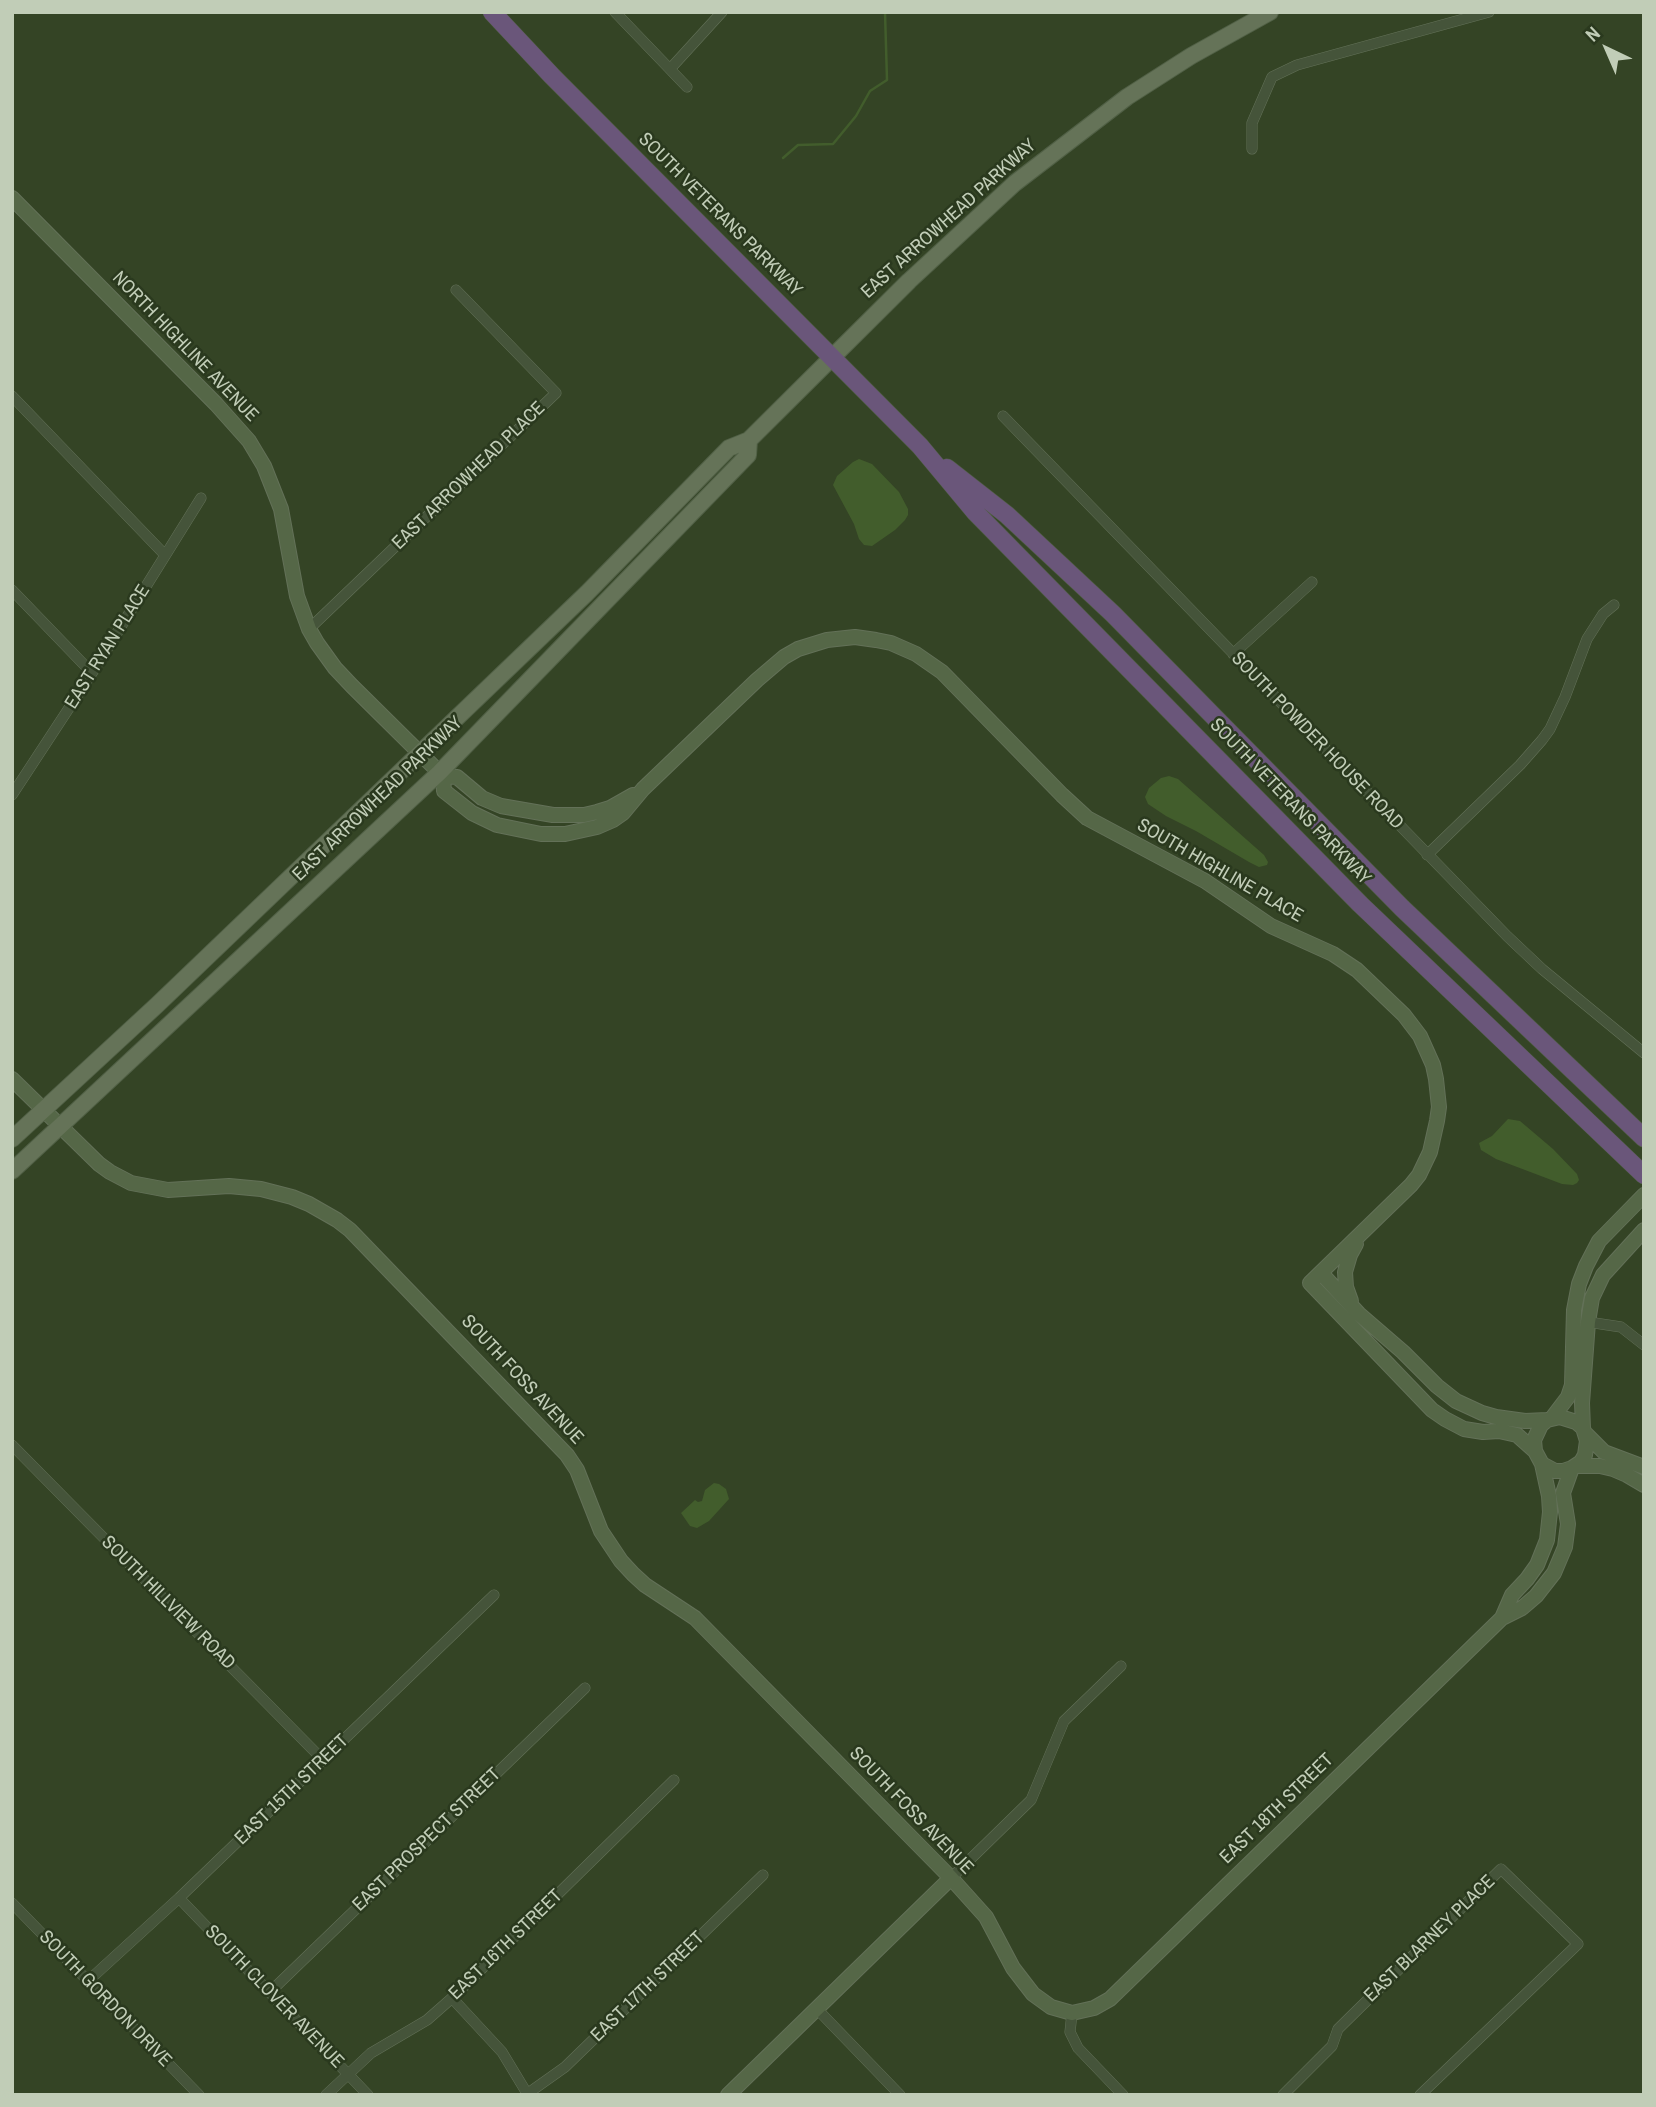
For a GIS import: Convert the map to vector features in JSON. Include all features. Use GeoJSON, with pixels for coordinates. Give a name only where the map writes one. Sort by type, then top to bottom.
{"type":"FeatureCollection","features":[{"type":"Feature","properties":{"kind":"highway","name":"SOUTH VETERANS PARKWAY"},"geometry":{"type":"LineString","coordinates":[[492,12],[919,446],[975,512],[1360,904],[1644,1175]]}},
{"type":"Feature","properties":{"kind":"highway","name":"SOUTH VETERANS PARKWAY"},"geometry":{"type":"LineString","coordinates":[[919,446],[1007,515],[1113,614],[1402,908],[1644,1138]]}},
{"type":"Feature","properties":{"kind":"main road","name":"EAST ARROWHEAD PARKWAY"},"geometry":{"type":"LineString","coordinates":[[12,1139],[160,1003],[587,593],[729,449],[749,440],[963,230],[1042,161],[1098,118],[1191,56],[1270,12]]}},
{"type":"Feature","properties":{"kind":"main road","name":"EAST ARROWHEAD PARKWAY"},"geometry":{"type":"LineString","coordinates":[[12,1171],[441,774],[748,455],[749,440]]}},
{"type":"Feature","properties":{"kind":"street"},"geometry":{"type":"LineString","coordinates":[[615,12],[687,87]]}},
{"type":"Feature","properties":{"kind":"street"},"geometry":{"type":"LineString","coordinates":[[670,69],[722,12]]}},
{"type":"Feature","properties":{"kind":"street"},"geometry":{"type":"LineString","coordinates":[[1252,149],[1252,123],[1272,77],[1297,65],[1489,12]]}},
{"type":"Feature","properties":{"kind":"street","name":"NORTH HIGHLINE AVENUE"},"geometry":{"type":"LineString","coordinates":[[12,198],[216,404],[248,441],[264,466],[281,509],[297,596],[309,629],[335,668],[441,774]]}},
{"type":"Feature","properties":{"kind":"street","name":"EAST ARROWHEAD PLACE"},"geometry":{"type":"LineString","coordinates":[[309,629],[556,393],[456,290]]}},
{"type":"Feature","properties":{"kind":"street"},"geometry":{"type":"LineString","coordinates":[[12,397],[165,555]]}},
{"type":"Feature","properties":{"kind":"street","name":"SOUTH POWDER HOUSE ROAD"},"geometry":{"type":"LineString","coordinates":[[1003,416],[1478,907],[1542,969],[1644,1053]]}},
{"type":"Feature","properties":{"kind":"street","name":"EAST RYAN PLACE"},"geometry":{"type":"LineString","coordinates":[[13,791],[92,673],[201,498]]}},
{"type":"Feature","properties":{"kind":"street"},"geometry":{"type":"LineString","coordinates":[[1233,654],[1311,582]]}},
{"type":"Feature","properties":{"kind":"street"},"geometry":{"type":"LineString","coordinates":[[12,590],[92,673]]}},
{"type":"Feature","properties":{"kind":"street"},"geometry":{"type":"LineString","coordinates":[[1427,855],[1520,765],[1542,740],[1565,697],[1587,639],[1603,614],[1614,605]]}},
{"type":"Feature","properties":{"kind":"street","name":"SOUTH HIGHLINE PLACE"},"geometry":{"type":"LineString","coordinates":[[643,789],[624,801],[597,812],[572,816],[543,814],[501,806],[482,798],[457,777],[441,774],[444,791],[472,813],[504,827],[541,834],[581,831],[605,823],[623,813],[643,789],[784,657],[798,649],[827,640],[855,637],[891,643],[916,654],[951,681],[1087,818],[1205,881],[1271,926],[1347,962],[1369,980],[1413,1025],[1427,1050],[1436,1079],[1439,1107],[1430,1152],[1419,1175],[1310,1283],[1432,1410],[1464,1429],[1517,1435],[1538,1458]]}},
{"type":"Feature","properties":{"kind":"street","name":"SOUTH FOSS AVENUE"},"geometry":{"type":"LineString","coordinates":[[12,1079],[99,1164],[131,1183],[168,1190],[229,1186],[269,1191],[309,1204],[350,1230],[567,1455],[577,1470],[601,1531],[621,1561],[645,1585],[695,1618],[951,1878],[986,1917],[1023,1983],[1045,2004],[1072,2013]]}},
{"type":"Feature","properties":{"kind":"street"},"geometry":{"type":"LineString","coordinates":[[1644,1195],[1599,1241],[1586,1266],[1574,1310],[1572,1385],[1568,1397],[1536,1432],[1534,1440],[1538,1458],[1555,1471],[1587,1465],[1613,1469],[1644,1485]]}},
{"type":"Feature","properties":{"kind":"street"},"geometry":{"type":"LineString","coordinates":[[1359,1314],[1349,1296],[1345,1272],[1350,1255],[1366,1230]]}},
{"type":"Feature","properties":{"kind":"street","name":"EAST 18TH STREET"},"geometry":{"type":"LineString","coordinates":[[1072,2013],[1094,2008],[1110,1999],[1502,1618],[1522,1608],[1546,1584],[1565,1547],[1568,1524],[1564,1485],[1588,1447],[1582,1403],[1592,1298],[1597,1285],[1612,1265],[1644,1230]]}},
{"type":"Feature","properties":{"kind":"street"},"geometry":{"type":"LineString","coordinates":[[1321,1273],[1359,1314],[1437,1386],[1464,1406],[1506,1419],[1568,1418],[1584,1430],[1604,1452],[1644,1467]]}},
{"type":"Feature","properties":{"kind":"street"},"geometry":{"type":"LineString","coordinates":[[1588,1322],[1620,1327],[1644,1345]]}},
{"type":"Feature","properties":{"kind":"street","name":"SOUTH HILLVIEW ROAD"},"geometry":{"type":"LineString","coordinates":[[12,1445],[323,1760]]}},
{"type":"Feature","properties":{"kind":"street","name":"EAST 18TH STREET"},"geometry":{"type":"LineString","coordinates":[[1502,1618],[1512,1595],[1536,1565],[1547,1540],[1549,1496],[1538,1458]]}},
{"type":"Feature","properties":{"kind":"street","name":"EAST 15TH STREET"},"geometry":{"type":"LineString","coordinates":[[88,1981],[179,1898],[494,1595]]}},
{"type":"Feature","properties":{"kind":"street"},"geometry":{"type":"LineString","coordinates":[[728,2095],[1031,1800],[1064,1721],[1121,1666]]}},
{"type":"Feature","properties":{"kind":"street","name":"EAST PROSPECT STREET"},"geometry":{"type":"LineString","coordinates":[[270,1992],[585,1688]]}},
{"type":"Feature","properties":{"kind":"street","name":"EAST 16TH STREET"},"geometry":{"type":"LineString","coordinates":[[326,2095],[371,2053],[427,2020],[452,1998],[674,1780]]}},
{"type":"Feature","properties":{"kind":"street","name":"EAST BLARNEY PLACE"},"geometry":{"type":"LineString","coordinates":[[1283,2095],[1332,2046],[1338,2029],[1502,1869],[1578,1944],[1420,2095]]}},
{"type":"Feature","properties":{"kind":"street","name":"EAST 17TH STREET"},"geometry":{"type":"LineString","coordinates":[[528,2094],[565,2067],[763,1875]]}},
{"type":"Feature","properties":{"kind":"street","name":"SOUTH CLOVER AVENUE"},"geometry":{"type":"LineString","coordinates":[[179,1898],[368,2095]]}},
{"type":"Feature","properties":{"kind":"street","name":"SOUTH GORDON DRIVE"},"geometry":{"type":"LineString","coordinates":[[12,1903],[199,2095]]}},
{"type":"Feature","properties":{"kind":"street"},"geometry":{"type":"LineString","coordinates":[[452,1998],[502,2052],[528,2094]]}},
{"type":"Feature","properties":{"kind":"street"},"geometry":{"type":"LineString","coordinates":[[817,2009],[900,2095]]}},
{"type":"Feature","properties":{"kind":"street"},"geometry":{"type":"LineString","coordinates":[[1072,2013],[1070,2032],[1078,2048],[1123,2095]]}},
{"type":"Feature","properties":{"kind":"shaded area"},"geometry":{"type":"Polygon","coordinates":[[[859,459],[872,464],[899,492],[908,509],[905,520],[872,546],[864,545],[859,539],[833,485],[837,476],[859,459]]]}},
{"type":"Feature","properties":{"kind":"shaded area"},"geometry":{"type":"Polygon","coordinates":[[[1169,776],[1178,779],[1264,855],[1267,865],[1259,867],[1249,862],[1148,804],[1145,797],[1149,788],[1161,778],[1169,776]]]}},
{"type":"Feature","properties":{"kind":"shaded area"},"geometry":{"type":"Polygon","coordinates":[[[1508,1119],[1520,1121],[1553,1149],[1577,1174],[1577,1183],[1562,1184],[1496,1159],[1481,1150],[1479,1143],[1492,1136],[1508,1119]]]}},
{"type":"Feature","properties":{"kind":"shaded area"},"geometry":{"type":"Polygon","coordinates":[[[714,1483],[726,1489],[729,1499],[709,1521],[697,1528],[690,1526],[681,1513],[695,1500],[702,1501],[705,1490],[714,1483]]]}},
{"type":"Feature","properties":{"kind":"waterway"},"geometry":{"type":"LineString","coordinates":[[783,158],[798,145],[833,144],[856,116],[870,91],[887,80],[885,12]]}}]}
